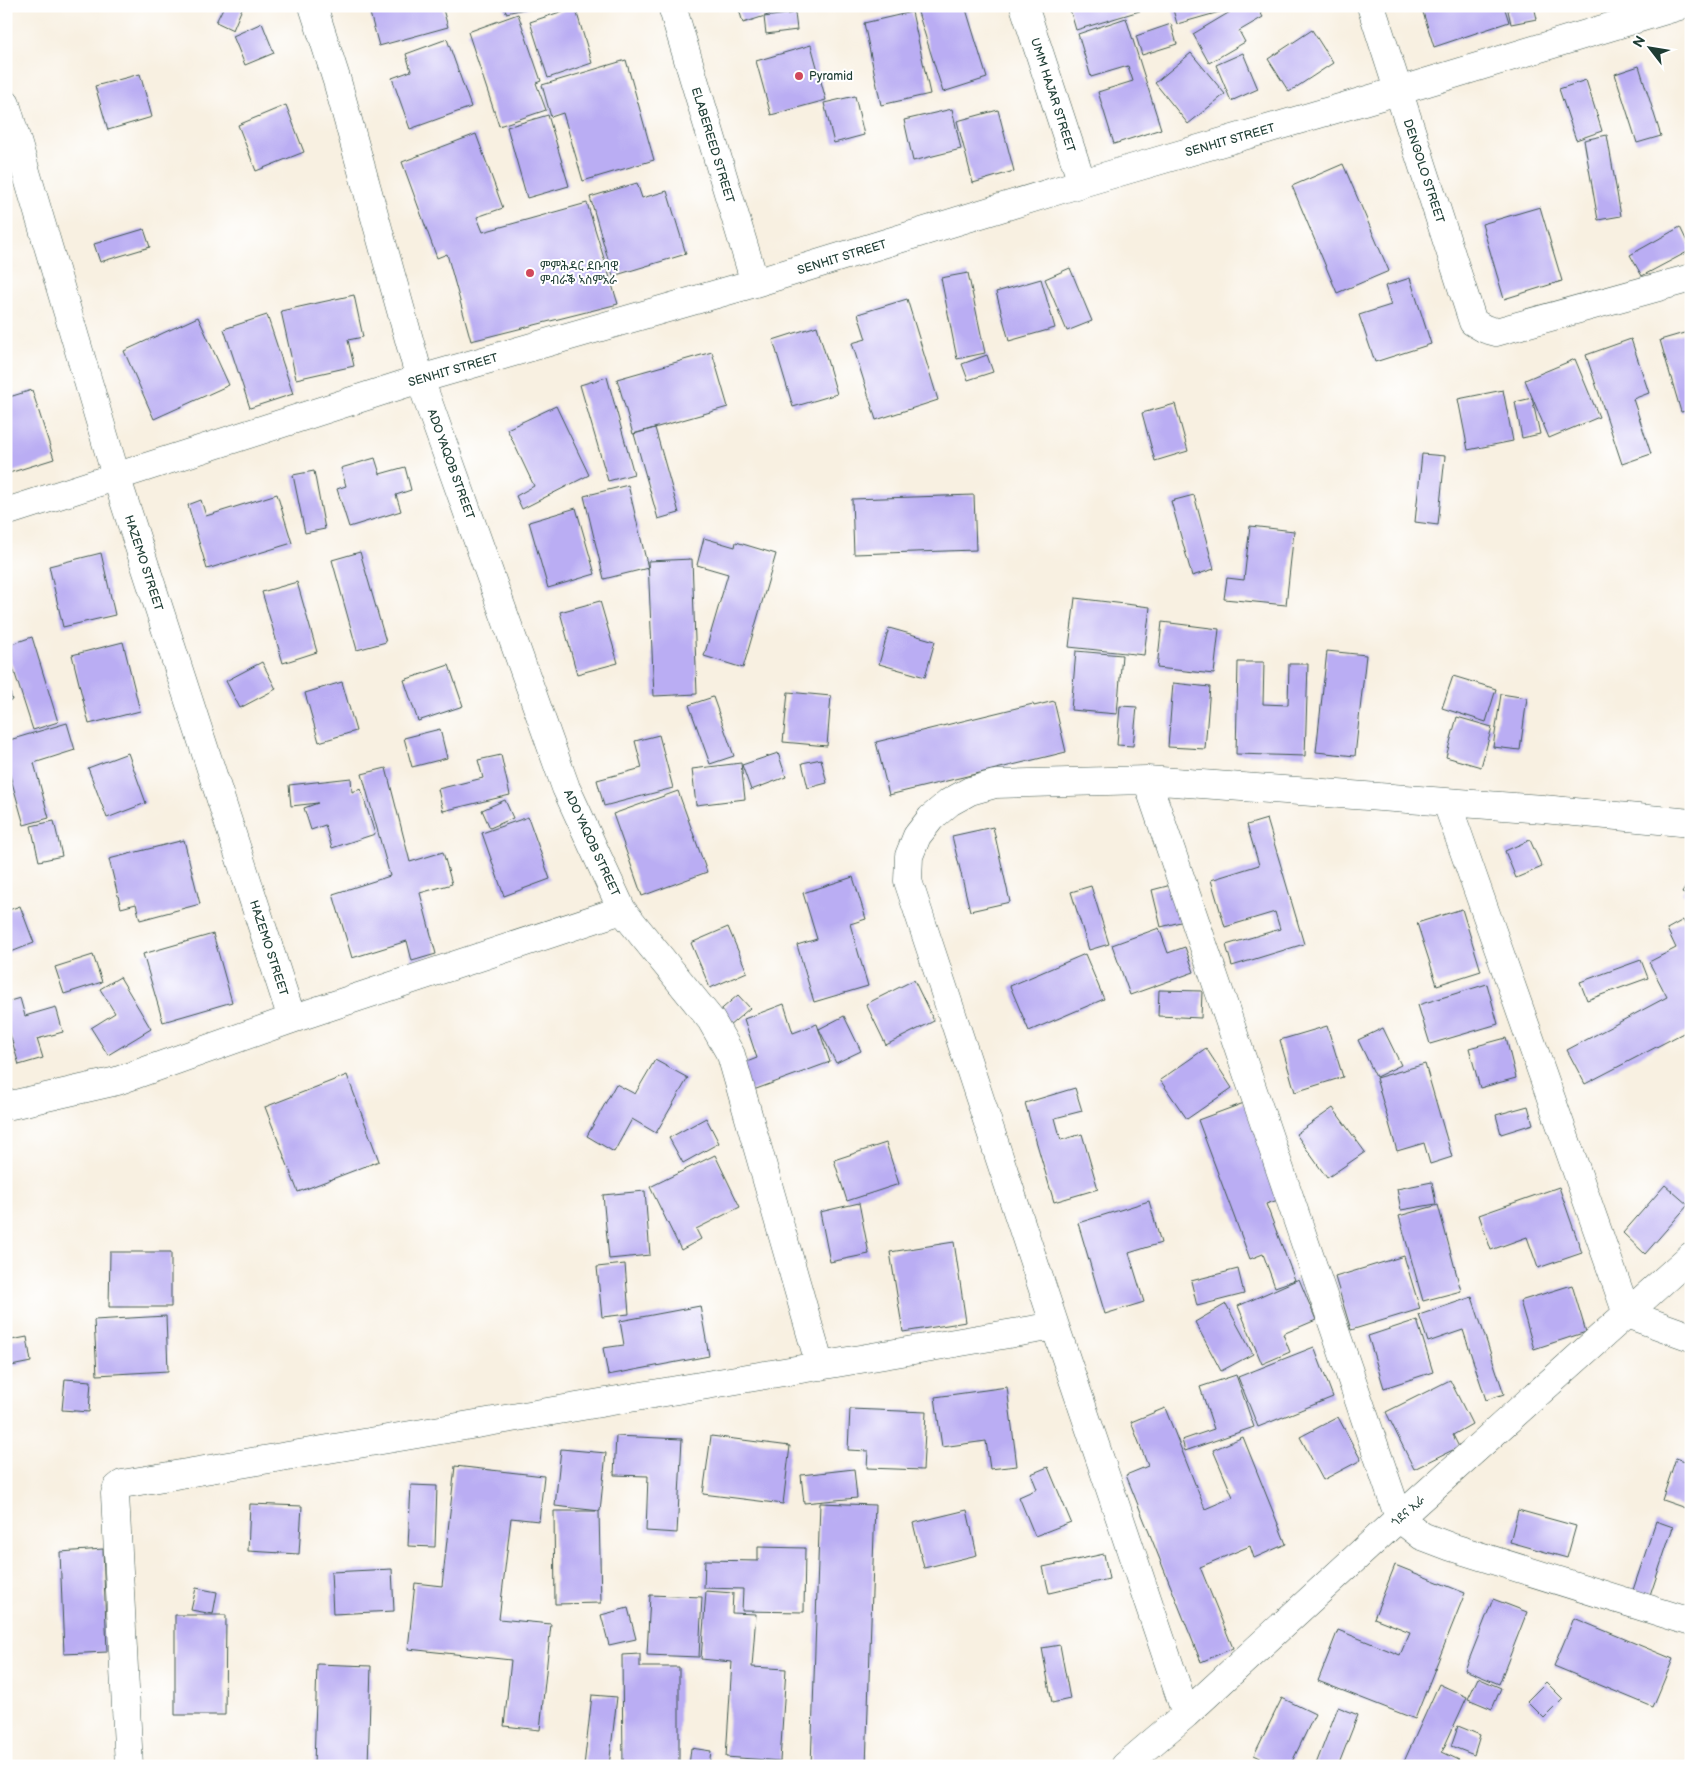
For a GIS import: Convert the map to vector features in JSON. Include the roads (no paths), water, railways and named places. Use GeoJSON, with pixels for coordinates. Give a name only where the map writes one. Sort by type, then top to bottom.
{"type":"FeatureCollection","features":[{"type":"Feature","properties":{"kind":"street","name":"ADO YAQOB STREET"},"geometry":{"type":"LineString","coordinates":[[313,6],[420,379],[566,788],[622,910],[711,1020],[731,1055],[820,1366]]}},
{"type":"Feature","properties":{"kind":"street","name":"ELABEREED STREET"},"geometry":{"type":"LineString","coordinates":[[672,6],[755,283]]}},
{"type":"Feature","properties":{"kind":"street","name":"UMM HAJAR STREET"},"geometry":{"type":"LineString","coordinates":[[1024,6],[1082,183]]}},
{"type":"Feature","properties":{"kind":"street","name":"DENGOLO STREET"},"geometry":{"type":"LineString","coordinates":[[1371,6],[1473,322],[1485,329],[1496,332],[1691,278]]}},
{"type":"Feature","properties":{"kind":"street","name":"SENHIT STREET"},"geometry":{"type":"LineString","coordinates":[[6,512],[420,379],[755,283],[1082,183],[1398,91],[1679,6]]}},
{"type":"Feature","properties":{"kind":"street","name":"HAZEMO STREET"},"geometry":{"type":"LineString","coordinates":[[6,104],[116,476],[292,1019]]}},
{"type":"Feature","properties":{"kind":"street"},"geometry":{"type":"LineString","coordinates":[[1147,780],[1399,1518],[1422,1536],[1451,1547],[1691,1622]]}},
{"type":"Feature","properties":{"kind":"street"},"geometry":{"type":"LineString","coordinates":[[1186,1714],[908,881],[910,856],[917,836],[931,818],[950,802],[970,791],[995,784],[1147,780],[1543,809],[1691,823]]}},
{"type":"Feature","properties":{"kind":"street"},"geometry":{"type":"LineString","coordinates":[[1447,803],[1627,1314],[1691,1337]]}},
{"type":"Feature","properties":{"kind":"street"},"geometry":{"type":"LineString","coordinates":[[6,1103],[11,1105],[117,1081],[292,1019],[622,910]]}},
{"type":"Feature","properties":{"kind":"street","name":"ጎደና ኢራ"},"geometry":{"type":"LineString","coordinates":[[1125,1766],[1186,1714],[1399,1518],[1691,1256]]}},
{"type":"Feature","properties":{"kind":"street"},"geometry":{"type":"LineString","coordinates":[[129,1766],[114,1494],[122,1484],[1055,1326]]}},
{"type":"Feature","properties":{"kind":"place","name":"Pyramid"},"geometry":{"type":"Point","coordinates":[799,76]}},
{"type":"Feature","properties":{"kind":"place","name":"ምምሕዳር ደቡባዊ ምብራቕ ኣስምአራ"},"geometry":{"type":"Point","coordinates":[530,273]}}]}
